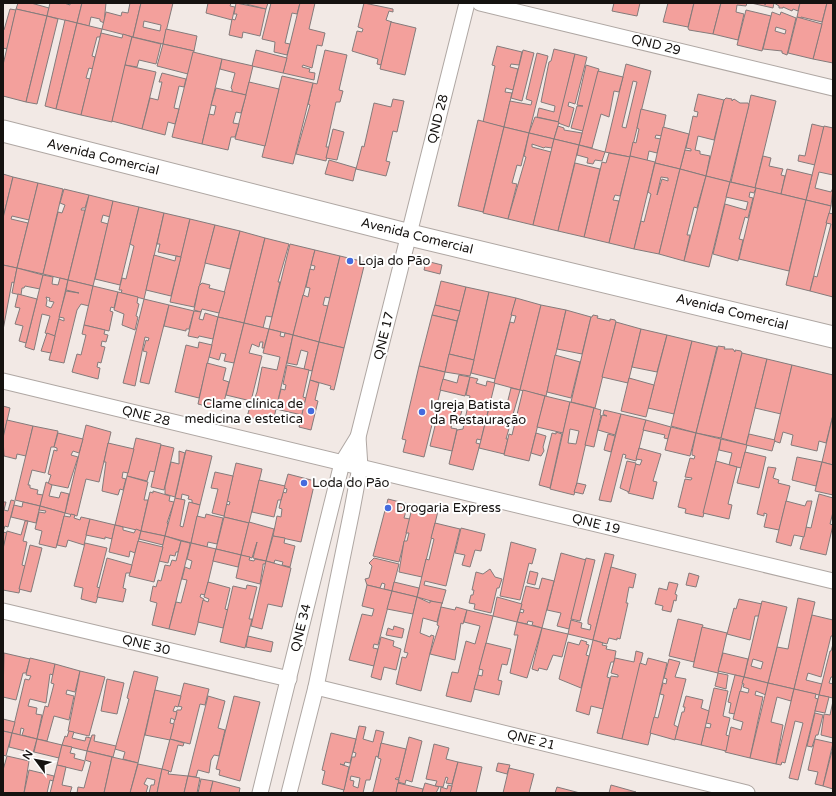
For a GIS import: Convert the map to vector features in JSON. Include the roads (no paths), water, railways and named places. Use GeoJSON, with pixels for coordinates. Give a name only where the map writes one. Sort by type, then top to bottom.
{"type":"FeatureCollection","features":[{"type":"Feature","properties":{"kind":"main road","name":"Avenida Comercial"},"geometry":{"type":"LineString","coordinates":[[3,131],[410,235],[833,337]]}},
{"type":"Feature","properties":{"kind":"street","name":"QND 28"},"geometry":{"type":"LineString","coordinates":[[410,235],[466,3]]}},
{"type":"Feature","properties":{"kind":"street","name":"QND 29"},"geometry":{"type":"LineString","coordinates":[[480,3],[833,88]]}},
{"type":"Feature","properties":{"kind":"street","name":"QNE 17"},"geometry":{"type":"LineString","coordinates":[[342,463],[358,437],[410,235]]}},
{"type":"Feature","properties":{"kind":"street","name":"QNE 28"},"geometry":{"type":"LineString","coordinates":[[3,381],[360,467]]}},
{"type":"Feature","properties":{"kind":"street","name":"QNE 17"},"geometry":{"type":"LineString","coordinates":[[358,437],[360,467]]}},
{"type":"Feature","properties":{"kind":"street","name":"QNE 34"},"geometry":{"type":"LineString","coordinates":[[260,793],[342,463]]}},
{"type":"Feature","properties":{"kind":"street","name":"QNE 34"},"geometry":{"type":"LineString","coordinates":[[289,793],[316,687],[360,467]]}},
{"type":"Feature","properties":{"kind":"street","name":"QNE 19"},"geometry":{"type":"LineString","coordinates":[[360,467],[833,581]]}},
{"type":"Feature","properties":{"kind":"street","name":"QNE 30"},"geometry":{"type":"LineString","coordinates":[[3,611],[289,680]]}},
{"type":"Feature","properties":{"kind":"street","name":"QNE 21"},"geometry":{"type":"LineString","coordinates":[[316,687],[747,793]]}},
{"type":"Feature","properties":{"kind":"place","name":"Loja do Pão"},"geometry":{"type":"Point","coordinates":[350,261]}},
{"type":"Feature","properties":{"kind":"place","name":"Clame clínica de medicina e estetica"},"geometry":{"type":"Point","coordinates":[311,411]}},
{"type":"Feature","properties":{"kind":"place","name":"Igreja Batista da Restauração"},"geometry":{"type":"Point","coordinates":[422,412]}},
{"type":"Feature","properties":{"kind":"place","name":"Loda do Pão"},"geometry":{"type":"Point","coordinates":[304,483]}},
{"type":"Feature","properties":{"kind":"place","name":"Drogaria Express"},"geometry":{"type":"Point","coordinates":[388,508]}}]}
